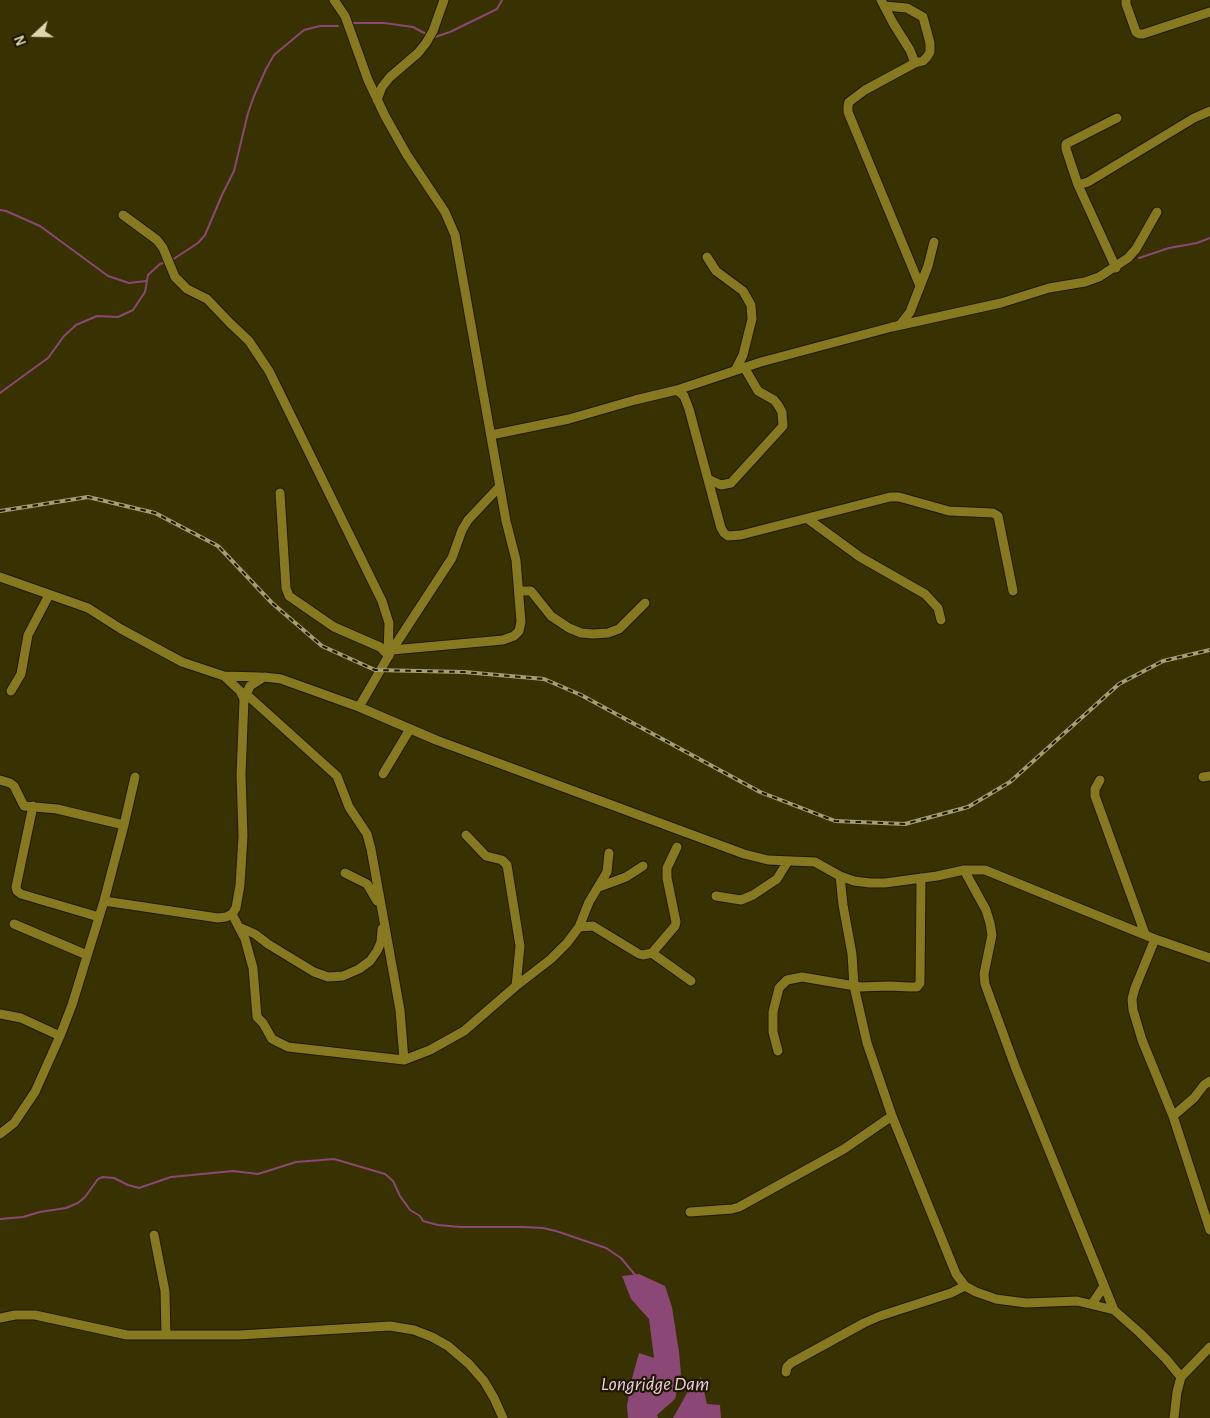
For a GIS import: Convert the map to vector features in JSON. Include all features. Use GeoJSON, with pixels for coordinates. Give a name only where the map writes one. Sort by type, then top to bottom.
{"type":"FeatureCollection","features":[{"type":"Feature","properties":{"kind":"street"},"geometry":{"type":"LineString","coordinates":[[280,493],[286,588],[289,596],[334,627],[380,647],[390,654],[503,640],[514,636],[518,631],[521,622],[516,560],[506,521],[455,235],[445,212],[407,155],[377,100],[345,16],[334,0]]}},
{"type":"Feature","properties":{"kind":"street"},"geometry":{"type":"LineString","coordinates":[[377,100],[382,87],[390,77],[418,53],[426,43],[433,31],[444,0]]}},
{"type":"Feature","properties":{"kind":"street"},"geometry":{"type":"LineString","coordinates":[[1126,0],[1136,32],[1139,34],[1210,12]]}},
{"type":"Feature","properties":{"kind":"street"},"geometry":{"type":"LineString","coordinates":[[882,3],[910,50],[915,63]]}},
{"type":"Feature","properties":{"kind":"street"},"geometry":{"type":"LineString","coordinates":[[882,3],[907,8],[919,13],[925,21],[930,42],[930,52],[923,61],[915,63],[865,90],[849,102],[848,112],[920,286]]}},
{"type":"Feature","properties":{"kind":"street"},"geometry":{"type":"LineString","coordinates":[[1078,185],[1088,182],[1194,118],[1210,111]]}},
{"type":"Feature","properties":{"kind":"street"},"geometry":{"type":"LineString","coordinates":[[1116,268],[1078,185],[1066,144],[1117,118]]}},
{"type":"Feature","properties":{"kind":"street"},"geometry":{"type":"LineString","coordinates":[[491,435],[551,424],[677,390],[741,368],[900,325],[1002,303],[1049,288],[1085,282],[1116,268],[1128,258],[1157,212]]}},
{"type":"Feature","properties":{"kind":"street"},"geometry":{"type":"LineString","coordinates":[[123,215],[158,240],[175,277],[187,290],[207,299],[249,341],[269,371],[382,601],[389,623],[390,654]]}},
{"type":"Feature","properties":{"kind":"street"},"geometry":{"type":"LineString","coordinates":[[900,325],[910,312],[928,266],[934,242]]}},
{"type":"Feature","properties":{"kind":"street"},"geometry":{"type":"LineString","coordinates":[[707,257],[713,268],[743,292],[751,305],[752,319],[742,355],[741,368],[758,391],[774,400],[778,405],[782,412],[783,426],[731,483],[725,486],[708,479]]}},
{"type":"Feature","properties":{"kind":"street"},"geometry":{"type":"LineString","coordinates":[[677,390],[684,396],[689,409],[721,528],[728,536],[741,535],[808,519],[890,497],[899,497],[938,509],[995,514],[998,516],[1012,591]]}},
{"type":"Feature","properties":{"kind":"street"},"geometry":{"type":"LineString","coordinates":[[359,707],[390,654],[452,558],[462,530],[468,520],[500,486]]}},
{"type":"Feature","properties":{"kind":"street"},"geometry":{"type":"LineString","coordinates":[[808,519],[860,557],[925,594],[938,608],[941,620]]}},
{"type":"Feature","properties":{"kind":"street"},"geometry":{"type":"LineString","coordinates":[[0,577],[88,608],[182,662],[224,676],[281,679],[359,707],[436,740],[744,854],[768,860],[815,862],[840,876],[854,881],[870,883],[921,878],[964,870],[984,870],[1156,939],[1210,958]]}},
{"type":"Feature","properties":{"kind":"street"},"geometry":{"type":"LineString","coordinates":[[519,592],[531,591],[551,616],[569,628],[581,633],[608,633],[619,629],[645,603]]}},
{"type":"Feature","properties":{"kind":"street"},"geometry":{"type":"LineString","coordinates":[[11,691],[21,674],[28,635],[49,595]]}},
{"type":"Feature","properties":{"kind":"street"},"geometry":{"type":"LineString","coordinates":[[224,676],[337,776],[349,807],[367,834],[400,1010],[404,1060]]}},
{"type":"Feature","properties":{"kind":"street"},"geometry":{"type":"LineString","coordinates":[[104,901],[218,918],[232,914],[236,908],[240,885],[243,836],[241,775],[245,696],[250,686],[264,677]]}},
{"type":"Feature","properties":{"kind":"street"},"geometry":{"type":"LineString","coordinates":[[383,774],[410,729]]}},
{"type":"Feature","properties":{"kind":"street"},"geometry":{"type":"LineString","coordinates":[[0,1134],[14,1123],[35,1092],[72,1005],[104,901],[135,776]]}},
{"type":"Feature","properties":{"kind":"street"},"geometry":{"type":"LineString","coordinates":[[0,780],[14,786],[24,806],[57,809],[124,825]]}},
{"type":"Feature","properties":{"kind":"street"},"geometry":{"type":"LineString","coordinates":[[1100,780],[1095,789],[1095,796],[1145,934]]}},
{"type":"Feature","properties":{"kind":"street"},"geometry":{"type":"LineString","coordinates":[[33,806],[16,887],[17,891],[21,894],[99,917]]}},
{"type":"Feature","properties":{"kind":"street"},"geometry":{"type":"LineString","coordinates":[[466,835],[486,856],[502,860],[507,865],[520,946],[516,986]]}},
{"type":"Feature","properties":{"kind":"street"},"geometry":{"type":"LineString","coordinates":[[579,927],[594,926],[639,954],[652,953],[675,926],[676,922],[667,878],[667,868],[677,847]]}},
{"type":"Feature","properties":{"kind":"street"},"geometry":{"type":"LineString","coordinates":[[232,914],[245,939],[253,968],[257,1017],[263,1023],[272,1039],[288,1047],[404,1060],[430,1050],[464,1031],[516,986],[551,959],[567,943],[579,927],[589,902],[607,872],[609,853]]}},
{"type":"Feature","properties":{"kind":"street"},"geometry":{"type":"LineString","coordinates":[[716,896],[741,900],[746,898],[777,879],[788,861]]}},
{"type":"Feature","properties":{"kind":"street"},"geometry":{"type":"LineString","coordinates":[[598,887],[626,877],[643,866]]}},
{"type":"Feature","properties":{"kind":"street"},"geometry":{"type":"LineString","coordinates":[[964,870],[986,910],[990,923],[992,935],[984,974],[985,984],[1016,1069],[1114,1310],[1140,1333],[1181,1377]]}},
{"type":"Feature","properties":{"kind":"street"},"geometry":{"type":"LineString","coordinates":[[239,927],[256,934],[268,944],[314,972],[328,977],[343,976],[359,969],[370,961],[381,942],[381,914],[378,903],[367,884],[345,874]]}},
{"type":"Feature","properties":{"kind":"street"},"geometry":{"type":"LineString","coordinates":[[840,876],[852,954],[854,986],[867,1043],[892,1116],[956,1274],[965,1286],[976,1292],[1011,1302],[1077,1301],[1114,1310]]}},
{"type":"Feature","properties":{"kind":"street"},"geometry":{"type":"LineString","coordinates":[[778,1051],[772,1022],[772,1012],[781,984],[795,977],[854,986],[917,987],[920,983],[921,878]]}},
{"type":"Feature","properties":{"kind":"street"},"geometry":{"type":"LineString","coordinates":[[14,924],[87,955]]}},
{"type":"Feature","properties":{"kind":"street"},"geometry":{"type":"LineString","coordinates":[[1156,939],[1135,988],[1132,999],[1133,1010],[1142,1040],[1173,1116],[1210,1230]]}},
{"type":"Feature","properties":{"kind":"street"},"geometry":{"type":"LineString","coordinates":[[652,953],[691,981]]}},
{"type":"Feature","properties":{"kind":"street"},"geometry":{"type":"LineString","coordinates":[[0,1014],[21,1018],[60,1036]]}},
{"type":"Feature","properties":{"kind":"street"},"geometry":{"type":"LineString","coordinates":[[1173,1116],[1210,1081]]}},
{"type":"Feature","properties":{"kind":"street"},"geometry":{"type":"LineString","coordinates":[[690,1212],[739,1207],[844,1149],[892,1116]]}},
{"type":"Feature","properties":{"kind":"street"},"geometry":{"type":"LineString","coordinates":[[154,1235],[165,1291],[166,1335]]}},
{"type":"Feature","properties":{"kind":"street"},"geometry":{"type":"LineString","coordinates":[[786,1372],[787,1367],[791,1363],[864,1323],[951,1293],[965,1286]]}},
{"type":"Feature","properties":{"kind":"street"},"geometry":{"type":"LineString","coordinates":[[1092,1304],[1104,1286]]}},
{"type":"Feature","properties":{"kind":"street"},"geometry":{"type":"LineString","coordinates":[[0,1318],[15,1315],[35,1315],[127,1335],[238,1335],[390,1326],[414,1330],[448,1346],[469,1364],[489,1389],[503,1418]]}},
{"type":"Feature","properties":{"kind":"street"},"geometry":{"type":"LineString","coordinates":[[1174,1418],[1181,1377],[1210,1347]]}},
{"type":"Feature","properties":{"kind":"water","name":"Longridge Dam"},"geometry":{"type":"Polygon","coordinates":[[[639,1274],[665,1286],[672,1307],[679,1352],[681,1374],[675,1399],[657,1415],[658,1418],[628,1418],[627,1406],[631,1382],[639,1353],[654,1358],[649,1319],[631,1299],[622,1276],[639,1274]]]}},
{"type":"Feature","properties":{"kind":"water","name":"Longridge Dam"},"geometry":{"type":"Polygon","coordinates":[[[701,1377],[707,1404],[720,1405],[721,1418],[673,1418],[687,1393],[701,1377]]]}},
{"type":"Feature","properties":{"kind":"waterway"},"geometry":{"type":"LineString","coordinates":[[435,37],[450,32],[497,9],[502,0]]}},
{"type":"Feature","properties":{"kind":"waterway"},"geometry":{"type":"LineString","coordinates":[[353,23],[384,23],[413,27],[428,35]]}},
{"type":"Feature","properties":{"kind":"waterway"},"geometry":{"type":"LineString","coordinates":[[172,260],[198,243],[205,235],[234,171],[248,113],[266,69],[274,55],[304,30],[320,26],[338,26]]}},
{"type":"Feature","properties":{"kind":"waterway"},"geometry":{"type":"LineString","coordinates":[[0,210],[40,226],[108,276],[129,283],[146,281]]}},
{"type":"Feature","properties":{"kind":"waterway"},"geometry":{"type":"LineString","coordinates":[[1139,258],[1210,238]]}},
{"type":"Feature","properties":{"kind":"waterway"},"geometry":{"type":"LineString","coordinates":[[0,393],[48,358],[64,336],[76,325],[97,316],[118,317],[133,310],[145,292],[148,275],[160,264],[166,262]]}},
{"type":"Feature","properties":{"kind":"waterway"},"geometry":{"type":"LineString","coordinates":[[0,1219],[23,1217],[66,1208],[78,1203],[85,1197],[98,1179],[103,1177],[114,1178],[139,1188],[171,1177],[233,1171],[258,1174],[296,1162],[334,1159],[385,1174],[393,1181],[400,1196],[410,1210],[420,1216],[423,1221],[438,1225],[460,1227],[524,1227],[556,1231],[606,1248],[621,1258],[636,1276]]}},
{"type":"Feature","properties":{"kind":"railway"},"geometry":{"type":"LineString","coordinates":[[0,511],[88,497],[155,513],[218,546],[272,603],[322,646],[375,670],[464,672],[544,679],[581,695],[760,792],[835,821],[905,824],[968,807],[1010,782],[1119,684],[1163,661],[1210,650]]}}]}
